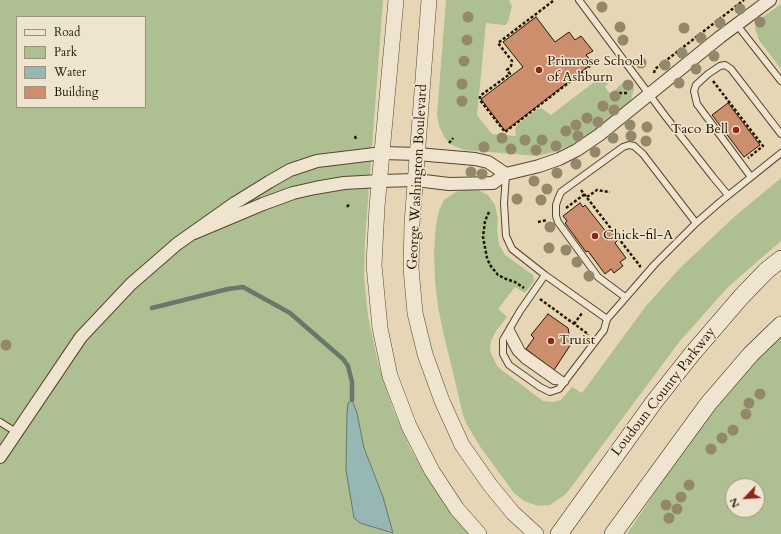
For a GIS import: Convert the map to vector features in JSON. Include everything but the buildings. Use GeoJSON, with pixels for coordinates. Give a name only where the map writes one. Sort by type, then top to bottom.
{"type":"FeatureCollection","features":[{"type":"Feature","properties":{"kind":"main road","name":"Loudoun County Parkway"},"geometry":{"type":"LineString","coordinates":[[559,534],[645,414],[692,354],[741,297],[766,271],[781,259]]}},
{"type":"Feature","properties":{"kind":"main road"},"geometry":{"type":"LineString","coordinates":[[613,534],[708,404],[729,378],[781,324]]}},
{"type":"Feature","properties":{"kind":"street"},"geometry":{"type":"LineString","coordinates":[[396,0],[382,153],[374,265],[380,328],[390,376],[409,426],[432,471],[457,509],[479,534]]}},
{"type":"Feature","properties":{"kind":"street","name":"George Washington Boulevard"},"geometry":{"type":"LineString","coordinates":[[429,0],[412,224],[411,268],[415,313],[425,354],[442,401],[462,445],[494,490],[514,513],[536,534]]}},
{"type":"Feature","properties":{"kind":"street"},"geometry":{"type":"LineString","coordinates":[[194,233],[294,193],[344,183],[380,181],[416,180],[449,184],[493,183],[506,174],[539,166],[559,159],[577,150],[599,135],[770,0]]}},
{"type":"Feature","properties":{"kind":"street"},"geometry":{"type":"LineString","coordinates":[[0,457],[81,336],[131,284],[165,254],[235,203],[290,170],[317,161],[382,153],[417,154],[475,159],[488,162],[506,174]]}},
{"type":"Feature","properties":{"kind":"lane"},"geometry":{"type":"LineString","coordinates":[[579,0],[728,195]]}},
{"type":"Feature","properties":{"kind":"lane"},"geometry":{"type":"LineString","coordinates":[[737,25],[781,81]]}},
{"type":"Feature","properties":{"kind":"lane"},"geometry":{"type":"LineString","coordinates":[[751,176],[696,104],[694,91],[696,85],[720,66],[725,65],[732,69],[781,134]]}},
{"type":"Feature","properties":{"kind":"lane"},"geometry":{"type":"LineString","coordinates":[[626,297],[598,277],[562,228],[556,218],[558,199],[561,192],[623,147],[634,146],[643,154],[696,223]]}},
{"type":"Feature","properties":{"kind":"lane"},"geometry":{"type":"LineString","coordinates":[[545,275],[503,340],[503,354],[509,365],[540,387],[550,392],[559,389],[565,382],[604,330],[607,319],[655,264],[696,223],[751,176],[781,153]]}},
{"type":"Feature","properties":{"kind":"lane"},"geometry":{"type":"LineString","coordinates":[[506,174],[504,203],[506,236],[508,244],[516,253],[545,275],[607,319]]}},
{"type":"Feature","properties":{"kind":"lane"},"geometry":{"type":"LineString","coordinates":[[510,328],[510,341],[516,352],[524,360],[554,381],[565,382]]}},
{"type":"Feature","properties":{"kind":"lane"},"geometry":{"type":"LineString","coordinates":[[0,422],[16,432]]}},
{"type":"Feature","properties":{"kind":"path"},"geometry":{"type":"LineString","coordinates":[[653,76],[655,69],[744,0]]}},
{"type":"Feature","properties":{"kind":"path"},"geometry":{"type":"LineString","coordinates":[[553,1],[498,43],[512,61],[511,66],[507,70],[510,74],[480,96],[480,100],[505,132],[598,59]]}},
{"type":"Feature","properties":{"kind":"path"},"geometry":{"type":"LineString","coordinates":[[708,74],[763,146],[741,164]]}},
{"type":"Feature","properties":{"kind":"path"},"geometry":{"type":"LineString","coordinates":[[450,143],[453,138]]}},
{"type":"Feature","properties":{"kind":"path"},"geometry":{"type":"LineString","coordinates":[[575,182],[640,266],[636,271]]}},
{"type":"Feature","properties":{"kind":"path"},"geometry":{"type":"LineString","coordinates":[[587,197],[597,190],[610,192]]}},
{"type":"Feature","properties":{"kind":"path"},"geometry":{"type":"LineString","coordinates":[[347,207],[350,203]]}},
{"type":"Feature","properties":{"kind":"path"},"geometry":{"type":"LineString","coordinates":[[574,324],[587,305]]}},
{"type":"Feature","properties":{"kind":"green space"},"geometry":{"type":"Polygon","coordinates":[[[0,0],[383,0],[365,241],[364,277],[368,316],[378,363],[393,409],[411,450],[438,494],[469,534],[0,534],[0,0]]]}},
{"type":"Feature","properties":{"kind":"green space"},"geometry":{"type":"Polygon","coordinates":[[[446,0],[509,0],[512,6],[508,22],[505,25],[486,23],[477,115],[492,134],[516,136],[515,129],[517,125],[536,110],[541,108],[551,115],[602,76],[608,84],[605,87],[611,95],[627,80],[634,88],[631,101],[604,124],[576,143],[554,152],[537,156],[464,150],[452,145],[445,138],[439,126],[437,115],[446,0]]]}},
{"type":"Feature","properties":{"kind":"green space"},"geometry":{"type":"Polygon","coordinates":[[[781,4],[781,69],[759,40],[755,28],[757,21],[781,4]]]}},
{"type":"Feature","properties":{"kind":"green space"},"geometry":{"type":"Polygon","coordinates":[[[781,178],[781,241],[728,287],[680,341],[566,494],[550,505],[538,506],[524,501],[514,493],[481,448],[467,425],[463,415],[438,307],[435,280],[434,253],[436,225],[439,211],[444,200],[456,192],[466,189],[478,190],[488,195],[495,205],[498,219],[497,230],[499,244],[505,255],[533,275],[534,281],[525,293],[515,287],[498,309],[507,317],[496,331],[491,341],[490,351],[497,366],[503,371],[543,401],[554,402],[561,400],[572,387],[582,393],[646,306],[680,268],[733,218],[781,178]]]}},
{"type":"Feature","properties":{"kind":"green space"},"geometry":{"type":"Polygon","coordinates":[[[781,335],[781,534],[627,534],[671,468],[705,421],[740,378],[781,335]]]}},
{"type":"Feature","properties":{"kind":"water"},"geometry":{"type":"Polygon","coordinates":[[[352,400],[357,413],[364,448],[383,497],[393,533],[360,523],[354,518],[346,470],[347,414],[348,403],[352,400]]]}},
{"type":"Feature","properties":{"kind":"waterway"},"geometry":{"type":"LineString","coordinates":[[152,308],[228,289],[243,287],[290,313],[343,359],[348,366],[352,382],[352,400]]}},
{"type":"Feature","properties":{"kind":"place","name":"Primrose School of Ashburn"},"geometry":{"type":"Point","coordinates":[539,70]}},
{"type":"Feature","properties":{"kind":"place","name":"Taco Bell"},"geometry":{"type":"Point","coordinates":[736,130]}},
{"type":"Feature","properties":{"kind":"place","name":"Chick-fil-A"},"geometry":{"type":"Point","coordinates":[595,236]}},
{"type":"Feature","properties":{"kind":"place","name":"Truist"},"geometry":{"type":"Point","coordinates":[551,341]}}]}
